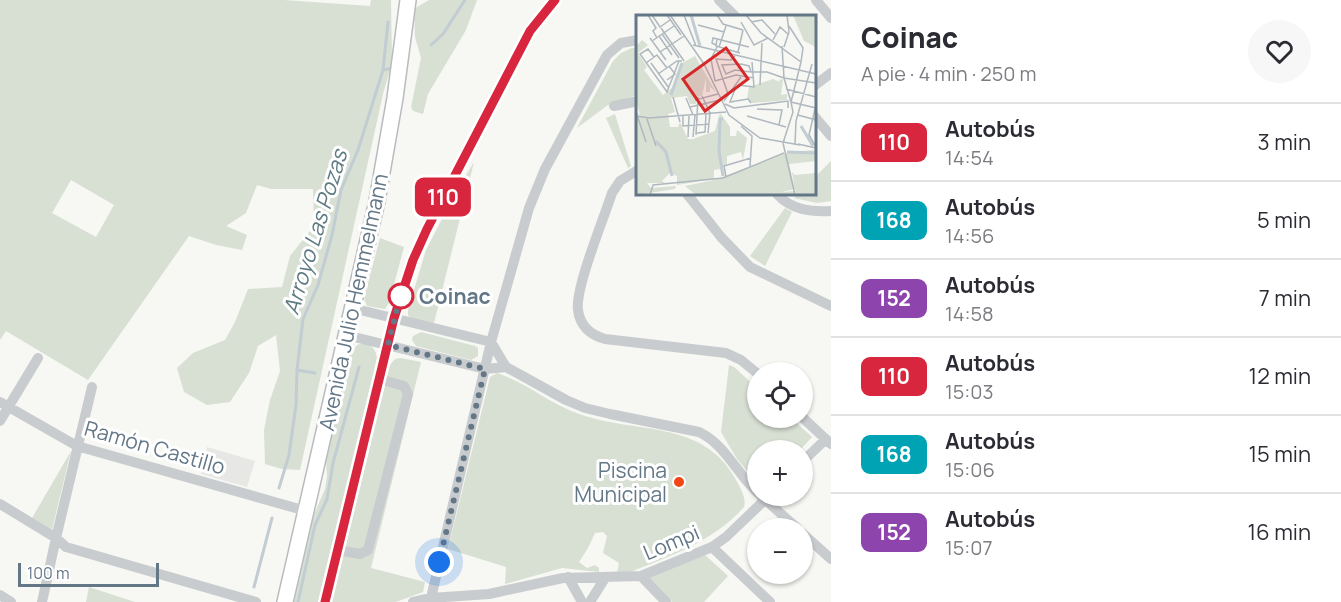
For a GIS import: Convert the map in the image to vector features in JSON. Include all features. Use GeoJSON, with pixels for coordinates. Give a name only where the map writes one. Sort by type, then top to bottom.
{"type":"FeatureCollection","features":[{"type":"Feature","properties":{"kind":"highway","name":"Avenida Julio Hemmelmann"},"geometry":{"type":"LineString","coordinates":[[285,602],[377,201],[395,98],[408,0]]}},
{"type":"Feature","properties":{"kind":"street"},"geometry":{"type":"LineString","coordinates":[[325,602],[394,318],[413,260],[530,31],[555,0]]}},
{"type":"Feature","properties":{"kind":"street"},"geometry":{"type":"LineString","coordinates":[[719,0],[734,15]]}},
{"type":"Feature","properties":{"kind":"street"},"geometry":{"type":"LineString","coordinates":[[816,0],[831,18]]}},
{"type":"Feature","properties":{"kind":"street"},"geometry":{"type":"LineString","coordinates":[[431,598],[491,342],[526,219],[545,169],[607,55],[621,43],[636,40]]}},
{"type":"Feature","properties":{"kind":"street"},"geometry":{"type":"LineString","coordinates":[[816,84],[831,73]]}},
{"type":"Feature","properties":{"kind":"street"},"geometry":{"type":"LineString","coordinates":[[614,106],[636,101]]}},
{"type":"Feature","properties":{"kind":"street"},"geometry":{"type":"LineString","coordinates":[[816,118],[831,136]]}},
{"type":"Feature","properties":{"kind":"street"},"geometry":{"type":"LineString","coordinates":[[636,170],[620,181],[612,193],[580,289],[578,310],[584,325],[593,334],[605,339],[726,353],[747,365]]}},
{"type":"Feature","properties":{"kind":"street"},"geometry":{"type":"LineString","coordinates":[[688,195],[721,237],[750,267],[831,306]]}},
{"type":"Feature","properties":{"kind":"street"},"geometry":{"type":"LineString","coordinates":[[778,195],[790,206],[818,212],[831,211]]}},
{"type":"Feature","properties":{"kind":"street"},"geometry":{"type":"LineString","coordinates":[[352,308],[491,342],[506,367],[566,400],[585,408],[681,427],[708,436],[747,478]]}},
{"type":"Feature","properties":{"kind":"street"},"geometry":{"type":"LineString","coordinates":[[346,335],[485,369],[506,367]]}},
{"type":"Feature","properties":{"kind":"street"},"geometry":{"type":"LineString","coordinates":[[0,421],[4,404],[38,358]]}},
{"type":"Feature","properties":{"kind":"street"},"geometry":{"type":"LineString","coordinates":[[338,550],[360,554],[368,550],[408,394],[404,386],[379,379]]}},
{"type":"Feature","properties":{"kind":"street"},"geometry":{"type":"LineString","coordinates":[[42,602],[76,446],[92,387]]}},
{"type":"Feature","properties":{"kind":"street","name":"Ramón Castillo"},"geometry":{"type":"LineString","coordinates":[[4,404],[76,446],[306,511]]}},
{"type":"Feature","properties":{"kind":"street"},"geometry":{"type":"LineString","coordinates":[[813,427],[828,441],[813,453]]}},
{"type":"Feature","properties":{"kind":"street"},"geometry":{"type":"LineString","coordinates":[[0,504],[56,538],[66,547],[256,602]]}},
{"type":"Feature","properties":{"kind":"street","name":"Lompi"},"geometry":{"type":"LineString","coordinates":[[413,602],[431,598],[489,594],[568,578],[641,576],[712,547],[726,537],[754,506]]}},
{"type":"Feature","properties":{"kind":"street"},"geometry":{"type":"LineString","coordinates":[[774,506],[786,518]]}},
{"type":"Feature","properties":{"kind":"street"},"geometry":{"type":"LineString","coordinates":[[813,543],[831,559]]}},
{"type":"Feature","properties":{"kind":"street"},"geometry":{"type":"LineString","coordinates":[[712,547],[770,602]]}},
{"type":"Feature","properties":{"kind":"street"},"geometry":{"type":"LineString","coordinates":[[641,576],[666,602]]}},
{"type":"Feature","properties":{"kind":"street"},"geometry":{"type":"LineString","coordinates":[[568,578],[582,602]]}},
{"type":"Feature","properties":{"kind":"street"},"geometry":{"type":"LineString","coordinates":[[590,602],[605,578]]}},
{"type":"Feature","properties":{"kind":"street"},"geometry":{"type":"LineString","coordinates":[[0,595],[12,602]]}},
{"type":"Feature","properties":{"kind":"shaded area"},"geometry":{"type":"Polygon","coordinates":[[[0,0],[284,0],[370,6],[371,0],[391,0],[392,63],[383,94],[300,470],[282,469],[265,464],[264,430],[270,400],[280,371],[276,335],[258,346],[249,373],[230,402],[207,405],[184,392],[177,368],[193,353],[225,340],[248,289],[282,287],[290,256],[314,226],[313,189],[271,189],[257,185],[246,213],[226,226],[247,235],[242,250],[216,245],[189,236],[88,380],[6,331],[0,340],[0,0]],[[71,180],[52,213],[96,237],[114,205],[71,180]]]}},
{"type":"Feature","properties":{"kind":"shaded area"},"geometry":{"type":"Polygon","coordinates":[[[429,0],[477,0],[466,30],[428,94],[423,114],[413,111],[411,107],[421,58],[415,37],[414,9],[429,0]]]}},
{"type":"Feature","properties":{"kind":"shaded area"},"geometry":{"type":"Polygon","coordinates":[[[636,48],[636,95],[608,105],[577,128],[613,61],[621,53],[636,48]]]}},
{"type":"Feature","properties":{"kind":"shaded area"},"geometry":{"type":"Polygon","coordinates":[[[615,114],[631,166],[628,168],[606,118],[615,114]]]}},
{"type":"Feature","properties":{"kind":"shaded area"},"geometry":{"type":"Polygon","coordinates":[[[831,161],[831,201],[817,203],[794,198],[798,195],[816,195],[816,176],[831,161]]]}},
{"type":"Feature","properties":{"kind":"shaded area"},"geometry":{"type":"Polygon","coordinates":[[[474,162],[434,323],[411,319],[408,310],[426,250],[474,162]]]}},
{"type":"Feature","properties":{"kind":"shaded area"},"geometry":{"type":"Polygon","coordinates":[[[785,208],[792,212],[765,266],[750,256],[785,208]]]}},
{"type":"Feature","properties":{"kind":"shaded area"},"geometry":{"type":"Polygon","coordinates":[[[380,238],[404,247],[389,303],[385,309],[367,306],[364,298],[380,238]]]}},
{"type":"Feature","properties":{"kind":"shaded area"},"geometry":{"type":"Polygon","coordinates":[[[421,332],[475,346],[478,348],[478,356],[471,360],[416,346],[412,340],[413,336],[421,332]]]}},
{"type":"Feature","properties":{"kind":"shaded area"},"geometry":{"type":"Polygon","coordinates":[[[363,343],[373,348],[377,358],[319,602],[294,602],[313,517],[325,489],[326,461],[352,351],[357,345],[363,343]]]}},
{"type":"Feature","properties":{"kind":"shaded area"},"geometry":{"type":"Polygon","coordinates":[[[395,359],[421,362],[371,568],[425,582],[423,592],[396,602],[332,602],[390,365],[395,359]]]}},
{"type":"Feature","properties":{"kind":"shaded area"},"geometry":{"type":"Polygon","coordinates":[[[729,365],[747,379],[747,428],[802,428],[812,437],[809,440],[747,440],[747,471],[721,432],[729,365]]]}},
{"type":"Feature","properties":{"kind":"shaded area"},"geometry":{"type":"Polygon","coordinates":[[[497,373],[579,414],[600,420],[665,431],[686,437],[704,446],[721,459],[735,478],[744,496],[744,507],[719,530],[705,539],[628,573],[617,573],[619,563],[603,553],[607,536],[603,532],[595,533],[579,562],[587,568],[595,565],[599,568],[599,572],[562,568],[505,584],[506,567],[448,549],[490,377],[497,373]]]}},
{"type":"Feature","properties":{"kind":"shaded area"},"geometry":{"type":"Polygon","coordinates":[[[207,447],[255,461],[247,487],[201,474],[207,447]]]}},
{"type":"Feature","properties":{"kind":"shaded area"},"geometry":{"type":"Polygon","coordinates":[[[71,451],[52,530],[32,518],[71,451]]]}},
{"type":"Feature","properties":{"kind":"shaded area"},"geometry":{"type":"Polygon","coordinates":[[[705,555],[728,576],[704,602],[672,602],[649,578],[705,555]]]}},
{"type":"Feature","properties":{"kind":"shaded area"},"geometry":{"type":"Polygon","coordinates":[[[89,587],[135,602],[86,602],[89,587]]]}},
{"type":"Feature","properties":{"kind":"waterway","name":"Arroyo Las Pozas"},"geometry":{"type":"LineString","coordinates":[[431,45],[443,34],[465,0]]}},
{"type":"Feature","properties":{"kind":"waterway"},"geometry":{"type":"LineString","coordinates":[[383,70],[388,22]]}},
{"type":"Feature","properties":{"kind":"waterway","name":"Arroyo Las Pozas"},"geometry":{"type":"LineString","coordinates":[[279,488],[289,455],[296,405],[297,370],[303,319],[318,285],[332,235],[341,190],[358,150],[383,70],[393,68]]}},
{"type":"Feature","properties":{"kind":"waterway"},"geometry":{"type":"LineString","coordinates":[[298,602],[315,525],[327,499],[333,463],[359,367]]}},
{"type":"Feature","properties":{"kind":"waterway"},"geometry":{"type":"LineString","coordinates":[[297,370],[315,373]]}},
{"type":"Feature","properties":{"kind":"waterway","name":"Arroyo Las Pozas"},"geometry":{"type":"LineString","coordinates":[[254,587],[272,518]]}},
{"type":"Feature","properties":{"kind":"bus line","name":"110"},"geometry":{"type":"LineString","coordinates":[[325,602],[394,318],[413,260],[530,31],[555,0]]}},
{"type":"Feature","properties":{"kind":"place","name":"Coinac"},"geometry":{"type":"Point","coordinates":[401,296]}},
{"type":"Feature","properties":{"kind":"place","name":"Piscina Municipal"},"geometry":{"type":"Point","coordinates":[679,482]}},
{"type":"Feature","properties":{"kind":"route"},"geometry":{"type":"LineString","coordinates":[[401,296],[401,293],[388,345],[485,369],[439,562]]}}]}
